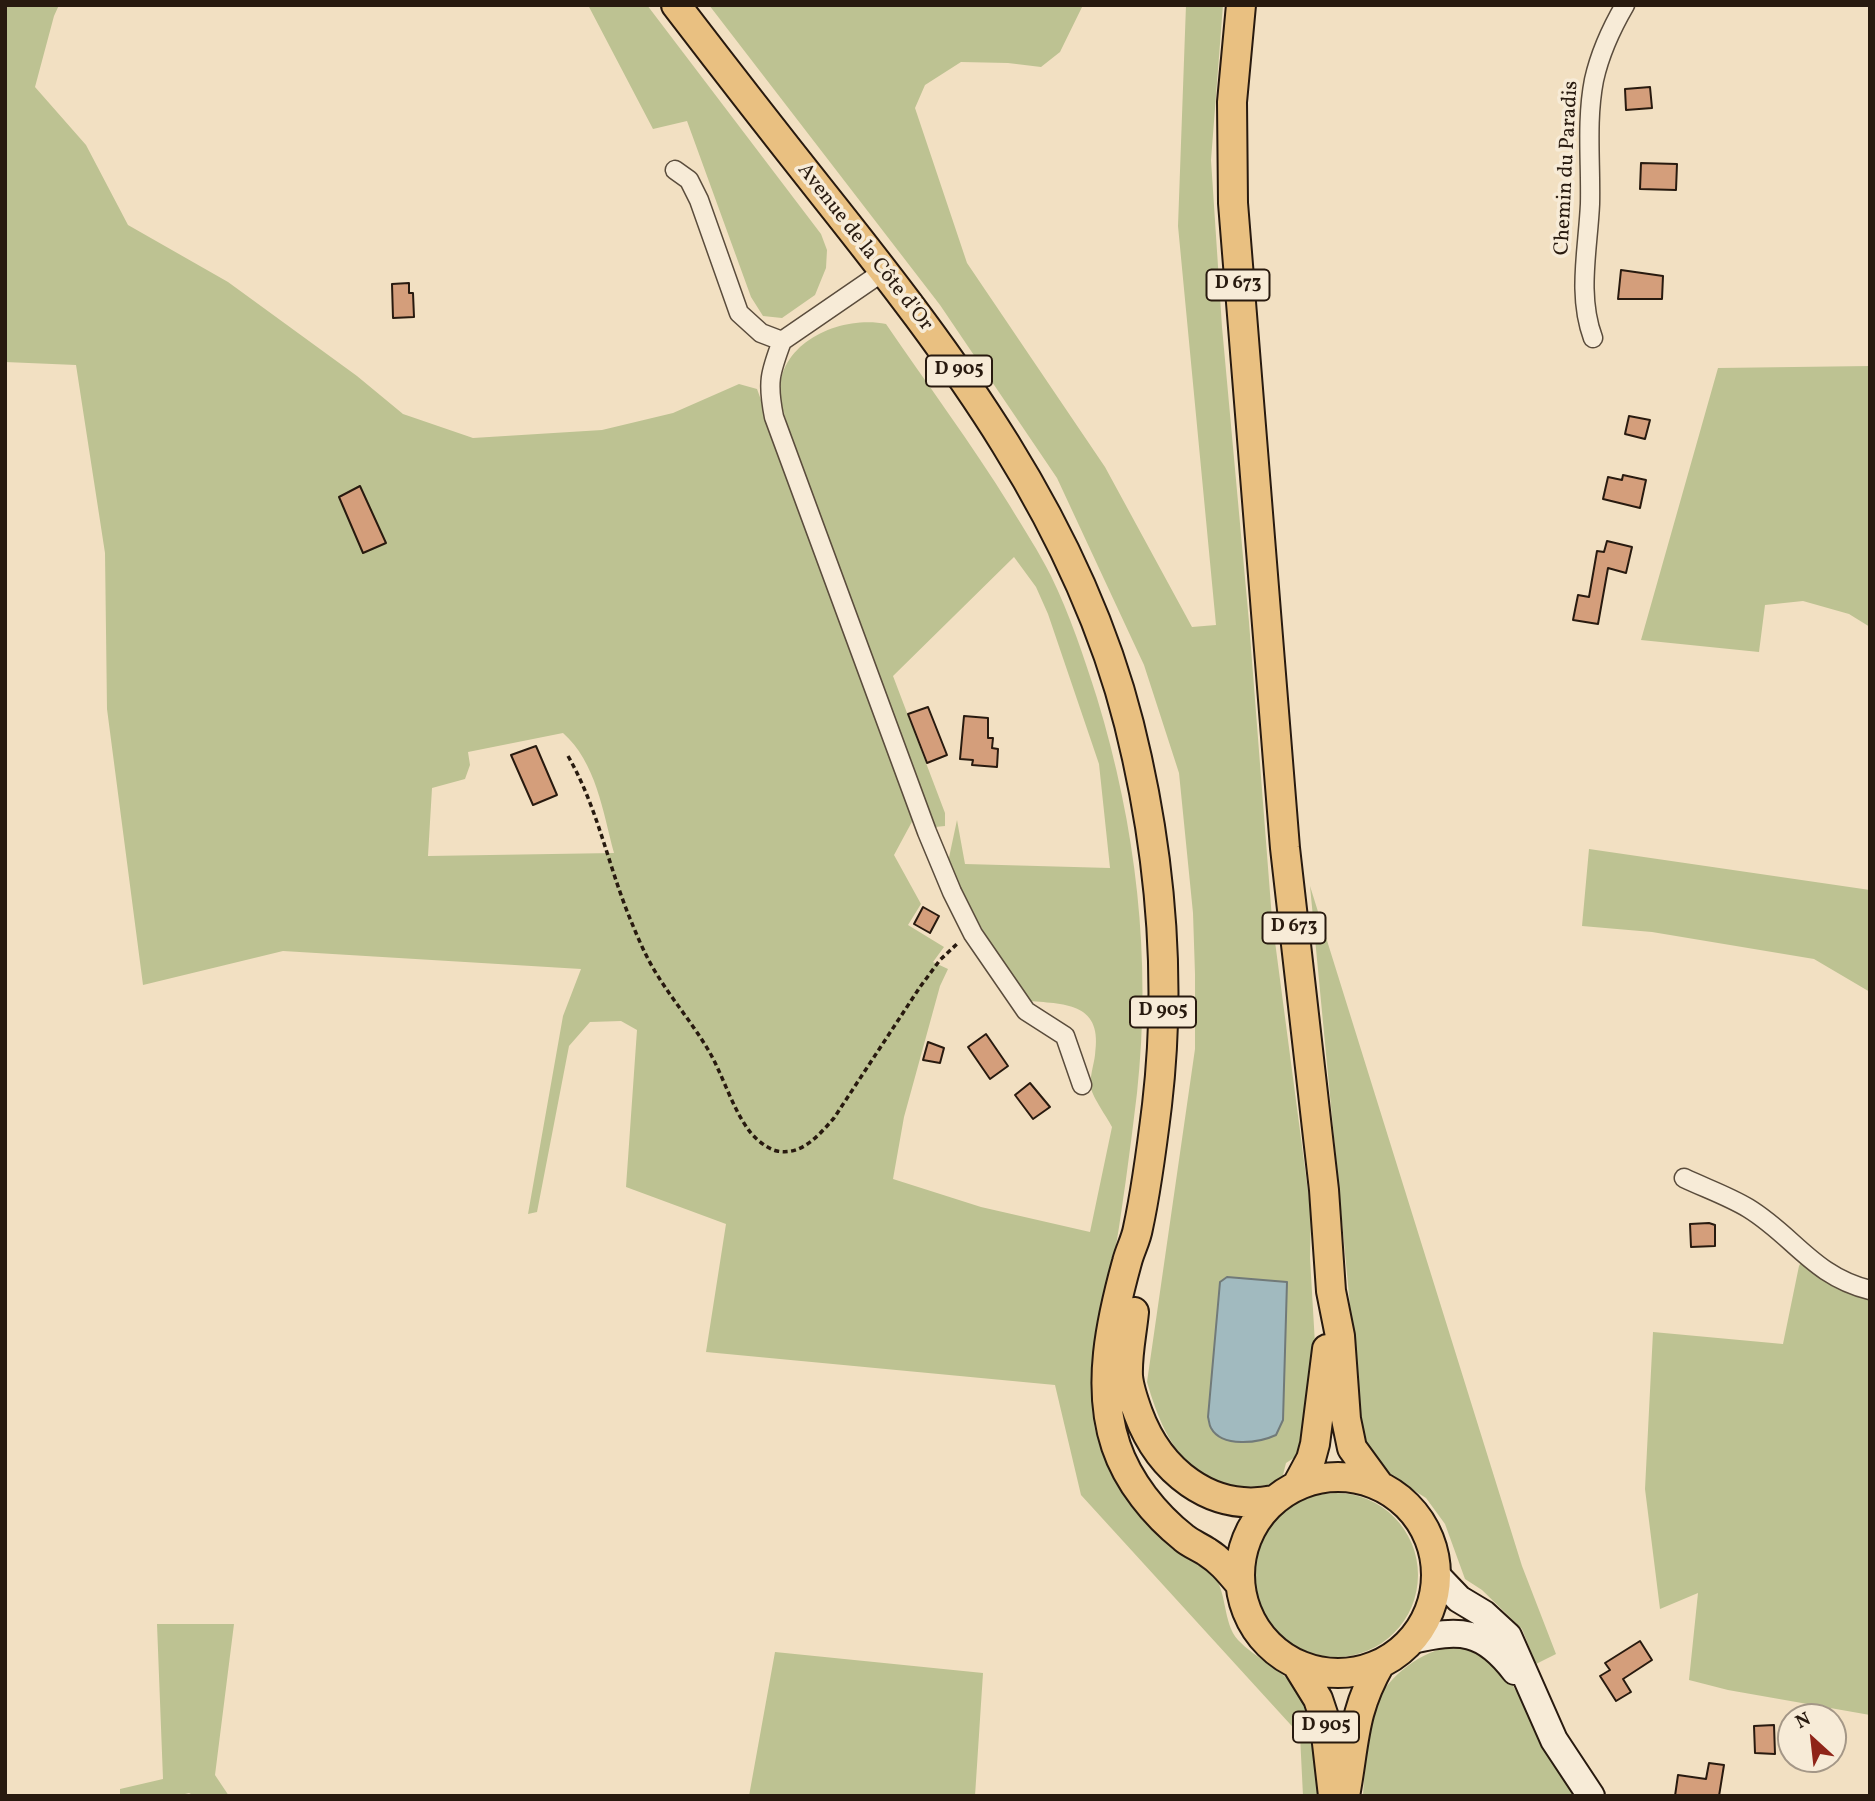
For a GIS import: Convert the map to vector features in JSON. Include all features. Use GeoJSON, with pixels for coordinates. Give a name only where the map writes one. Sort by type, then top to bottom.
{"type":"FeatureCollection","features":[{"type":"Feature","properties":{"kind":"main road","name":"Avenue de la Côte d'Or"},"geometry":{"type":"LineString","coordinates":[[676,5],[962,375],[1037,496],[1085,594],[1107,651],[1128,720],[1144,790],[1155,859],[1163,982],[1163,1035],[1157,1099],[1137,1233],[1127,1261],[1107,1361],[1106,1402],[1117,1449],[1139,1490],[1163,1519],[1187,1541],[1210,1554],[1239,1583]]}},
{"type":"Feature","properties":{"kind":"main road","name":"D 673"},"geometry":{"type":"LineString","coordinates":[[1241,5],[1232,102],[1237,270],[1285,848],[1324,1190],[1331,1291],[1340,1336],[1348,1434],[1361,1461],[1379,1485]]}},
{"type":"Feature","properties":{"kind":"main road","name":"Avenue de la Côte d'Or"},"geometry":{"type":"LineString","coordinates":[[1137,1233],[1140,1262],[1128,1378],[1143,1429],[1169,1467],[1202,1491],[1221,1499],[1240,1502],[1261,1503],[1274,1500]]}},
{"type":"Feature","properties":{"kind":"main road","name":"D 673"},"geometry":{"type":"LineString","coordinates":[[1297,1485],[1311,1459],[1315,1444],[1326,1372],[1331,1291]]}},
{"type":"Feature","properties":{"kind":"main road"},"geometry":{"type":"LineString","coordinates":[[1338,1476],[1379,1485],[1406,1504],[1425,1529],[1435,1559],[1432,1603],[1412,1640],[1380,1664],[1356,1672],[1330,1673],[1297,1665],[1279,1654],[1257,1632],[1243,1604],[1239,1583],[1244,1543],[1256,1520],[1274,1500],[1297,1485],[1338,1476]]}},
{"type":"Feature","properties":{"kind":"main road"},"geometry":{"type":"LineString","coordinates":[[1436,1575],[1459,1599],[1484,1614],[1508,1636],[1554,1740],[1591,1796]]}},
{"type":"Feature","properties":{"kind":"main road"},"geometry":{"type":"LineString","coordinates":[[1412,1640],[1459,1633],[1484,1641],[1502,1654],[1533,1694]]}},
{"type":"Feature","properties":{"kind":"main road","name":"D 905"},"geometry":{"type":"LineString","coordinates":[[1345,1796],[1357,1718],[1363,1696],[1380,1664]]}},
{"type":"Feature","properties":{"kind":"main road","name":"D 905"},"geometry":{"type":"LineString","coordinates":[[1297,1665],[1318,1699],[1324,1717],[1333,1796]]}},
{"type":"Feature","properties":{"kind":"street","name":"Chemin du Paradis"},"geometry":{"type":"LineString","coordinates":[[1592,338],[1586,321],[1585,300],[1590,204],[1589,119],[1593,83],[1602,51],[1625,5]]}},
{"type":"Feature","properties":{"kind":"street"},"geometry":{"type":"LineString","coordinates":[[674,170],[689,180],[699,200],[739,313],[761,333],[782,341]]}},
{"type":"Feature","properties":{"kind":"street"},"geometry":{"type":"LineString","coordinates":[[884,271],[782,341],[768,389],[774,417],[927,832],[952,892],[973,934],[1026,1011],[1065,1036],[1082,1085]]}},
{"type":"Feature","properties":{"kind":"street"},"geometry":{"type":"LineString","coordinates":[[1684,1178],[1748,1208],[1822,1269],[1845,1283],[1870,1290]]}},
{"type":"Feature","properties":{"kind":"path"},"geometry":{"type":"LineString","coordinates":[[568,756],[590,799],[616,880],[647,957],[667,991],[700,1036],[747,1129],[775,1151],[789,1152],[806,1146],[819,1135],[834,1118],[940,960],[956,944],[973,934]]}},
{"type":"Feature","properties":{"kind":"green space"},"geometry":{"type":"Polygon","coordinates":[[[5,5],[59,5],[35,87],[86,145],[128,225],[228,282],[357,376],[403,414],[473,438],[602,430],[673,413],[739,384],[757,389],[914,818],[894,855],[921,904],[908,925],[944,947],[933,962],[948,969],[940,986],[904,1117],[893,1179],[981,1207],[1090,1232],[1112,1127],[1091,1088],[1096,1038],[1094,1025],[1080,1010],[1029,1001],[993,948],[947,867],[957,820],[965,864],[1110,868],[1099,764],[1048,614],[1036,587],[1014,557],[893,676],[945,813],[945,826],[935,827],[801,469],[780,398],[781,379],[788,362],[799,348],[814,337],[849,324],[886,324],[995,483],[1051,576],[1092,683],[1122,795],[1137,893],[1143,993],[1137,1093],[1112,1271],[1095,1367],[1092,1406],[1097,1436],[1120,1484],[1150,1526],[1165,1540],[1200,1562],[1217,1580],[1229,1624],[1238,1640],[1282,1674],[1303,1699],[1314,1725],[1319,1796],[1303,1796],[1300,1735],[1081,1495],[1055,1385],[706,1352],[726,1224],[626,1187],[637,1030],[621,1021],[590,1022],[569,1046],[537,1212],[528,1214],[563,1016],[581,969],[283,951],[143,985],[107,709],[105,553],[76,365],[5,362],[5,5]],[[563,733],[468,752],[470,765],[465,779],[432,788],[428,856],[614,853],[597,788],[574,745],[563,733]]]}},
{"type":"Feature","properties":{"kind":"green space"},"geometry":{"type":"Polygon","coordinates":[[[588,5],[647,5],[821,234],[827,250],[826,268],[815,295],[782,318],[763,316],[751,297],[687,121],[653,129],[588,5]]]}},
{"type":"Feature","properties":{"kind":"green space"},"geometry":{"type":"Polygon","coordinates":[[[709,5],[1083,5],[1060,52],[1041,67],[961,62],[925,85],[915,108],[967,263],[1105,467],[1192,627],[1216,625],[1178,226],[1186,5],[1223,5],[1211,160],[1222,327],[1272,919],[1311,1214],[1310,1258],[1315,1344],[1307,1415],[1297,1456],[1286,1463],[1281,1483],[1236,1487],[1218,1485],[1207,1480],[1187,1462],[1172,1442],[1155,1407],[1147,1382],[1195,1049],[1195,974],[1193,913],[1179,773],[1144,665],[1057,478],[940,305],[709,5]]]}},
{"type":"Feature","properties":{"kind":"green space"},"geometry":{"type":"Polygon","coordinates":[[[1870,366],[1870,627],[1849,614],[1803,601],[1765,605],[1759,652],[1641,640],[1718,368],[1870,366]]]}},
{"type":"Feature","properties":{"kind":"green space"},"geometry":{"type":"Polygon","coordinates":[[[1589,849],[1870,890],[1870,992],[1814,959],[1652,932],[1582,926],[1589,849]]]}},
{"type":"Feature","properties":{"kind":"green space"},"geometry":{"type":"Polygon","coordinates":[[[1310,886],[1522,1566],[1556,1654],[1536,1664],[1522,1629],[1482,1590],[1465,1579],[1445,1524],[1426,1498],[1388,1474],[1371,1451],[1360,1425],[1352,1384],[1351,1316],[1310,886]]]}},
{"type":"Feature","properties":{"kind":"green space"},"geometry":{"type":"Polygon","coordinates":[[[1803,1259],[1870,1293],[1870,1715],[1847,1711],[1847,1703],[1802,1703],[1689,1680],[1698,1593],[1660,1609],[1645,1489],[1653,1332],[1783,1344],[1799,1266],[1803,1259]]]}},
{"type":"Feature","properties":{"kind":"green space"},"geometry":{"type":"Polygon","coordinates":[[[1336,1493],[1367,1499],[1394,1517],[1412,1544],[1418,1575],[1412,1606],[1394,1633],[1367,1651],[1336,1657],[1305,1651],[1278,1633],[1260,1606],[1254,1575],[1260,1544],[1278,1517],[1305,1499],[1336,1493]]]}},
{"type":"Feature","properties":{"kind":"green space"},"geometry":{"type":"Polygon","coordinates":[[[157,1624],[234,1624],[215,1775],[229,1796],[195,1796],[189,1793],[177,1796],[120,1796],[120,1789],[163,1779],[157,1624]]]}},
{"type":"Feature","properties":{"kind":"green space"},"geometry":{"type":"Polygon","coordinates":[[[1452,1647],[1474,1649],[1509,1679],[1578,1796],[1363,1796],[1370,1725],[1381,1694],[1407,1666],[1429,1653],[1452,1647]]]}},
{"type":"Feature","properties":{"kind":"green space"},"geometry":{"type":"Polygon","coordinates":[[[775,1652],[983,1673],[975,1796],[749,1796],[775,1652]]]}},
{"type":"Feature","properties":{"kind":"water"},"geometry":{"type":"Polygon","coordinates":[[[1227,1277],[1287,1282],[1283,1420],[1276,1435],[1251,1442],[1223,1439],[1211,1428],[1208,1417],[1220,1282],[1227,1277]]]}},
{"type":"Feature","properties":{"kind":"building"},"geometry":{"type":"Polygon","coordinates":[[[1650,87],[1652,108],[1626,110],[1625,89],[1650,87]]]}},
{"type":"Feature","properties":{"kind":"building"},"geometry":{"type":"Polygon","coordinates":[[[1641,163],[1677,164],[1676,190],[1640,189],[1641,163]]]}},
{"type":"Feature","properties":{"kind":"building"},"geometry":{"type":"Polygon","coordinates":[[[1621,270],[1663,276],[1662,299],[1618,299],[1621,270]]]}},
{"type":"Feature","properties":{"kind":"building"},"geometry":{"type":"Polygon","coordinates":[[[409,283],[409,293],[413,293],[414,317],[393,318],[392,284],[409,283]]]}},
{"type":"Feature","properties":{"kind":"building"},"geometry":{"type":"Polygon","coordinates":[[[1629,416],[1650,420],[1645,439],[1625,434],[1629,416]]]}},
{"type":"Feature","properties":{"kind":"building"},"geometry":{"type":"Polygon","coordinates":[[[1623,475],[1646,480],[1640,508],[1603,499],[1608,477],[1622,480],[1623,475]]]}},
{"type":"Feature","properties":{"kind":"building"},"geometry":{"type":"Polygon","coordinates":[[[360,486],[386,543],[363,553],[339,497],[360,486]]]}},
{"type":"Feature","properties":{"kind":"building"},"geometry":{"type":"Polygon","coordinates":[[[1607,541],[1632,547],[1626,573],[1608,568],[1598,624],[1573,620],[1578,595],[1589,597],[1597,551],[1604,552],[1607,541]]]}},
{"type":"Feature","properties":{"kind":"building"},"geometry":{"type":"Polygon","coordinates":[[[928,707],[947,755],[927,763],[908,714],[928,707]]]}},
{"type":"Feature","properties":{"kind":"building"},"geometry":{"type":"Polygon","coordinates":[[[964,716],[988,718],[988,738],[993,738],[992,748],[998,749],[997,767],[972,765],[973,760],[960,759],[964,716]]]}},
{"type":"Feature","properties":{"kind":"building"},"geometry":{"type":"Polygon","coordinates":[[[536,746],[557,795],[533,805],[511,755],[536,746]]]}},
{"type":"Feature","properties":{"kind":"building"},"geometry":{"type":"Polygon","coordinates":[[[923,907],[939,916],[930,933],[914,924],[923,907]]]}},
{"type":"Feature","properties":{"kind":"building"},"geometry":{"type":"Polygon","coordinates":[[[986,1034],[1008,1066],[990,1079],[968,1047],[986,1034]]]}},
{"type":"Feature","properties":{"kind":"building"},"geometry":{"type":"Polygon","coordinates":[[[928,1042],[944,1048],[940,1063],[923,1060],[928,1042]]]}},
{"type":"Feature","properties":{"kind":"building"},"geometry":{"type":"Polygon","coordinates":[[[1030,1083],[1050,1107],[1033,1119],[1015,1095],[1030,1083]]]}},
{"type":"Feature","properties":{"kind":"building"},"geometry":{"type":"Polygon","coordinates":[[[1690,1224],[1715,1225],[1715,1246],[1691,1247],[1690,1224]]]}},
{"type":"Feature","properties":{"kind":"building"},"geometry":{"type":"Polygon","coordinates":[[[1640,1641],[1652,1660],[1623,1679],[1631,1692],[1616,1701],[1600,1676],[1610,1670],[1605,1663],[1640,1641]]]}},
{"type":"Feature","properties":{"kind":"building"},"geometry":{"type":"Polygon","coordinates":[[[1774,1725],[1775,1754],[1755,1753],[1754,1726],[1774,1725]]]}},
{"type":"Feature","properties":{"kind":"building"},"geometry":{"type":"Polygon","coordinates":[[[1709,1763],[1724,1765],[1719,1796],[1675,1796],[1678,1775],[1706,1779],[1709,1763]]]}}]}
